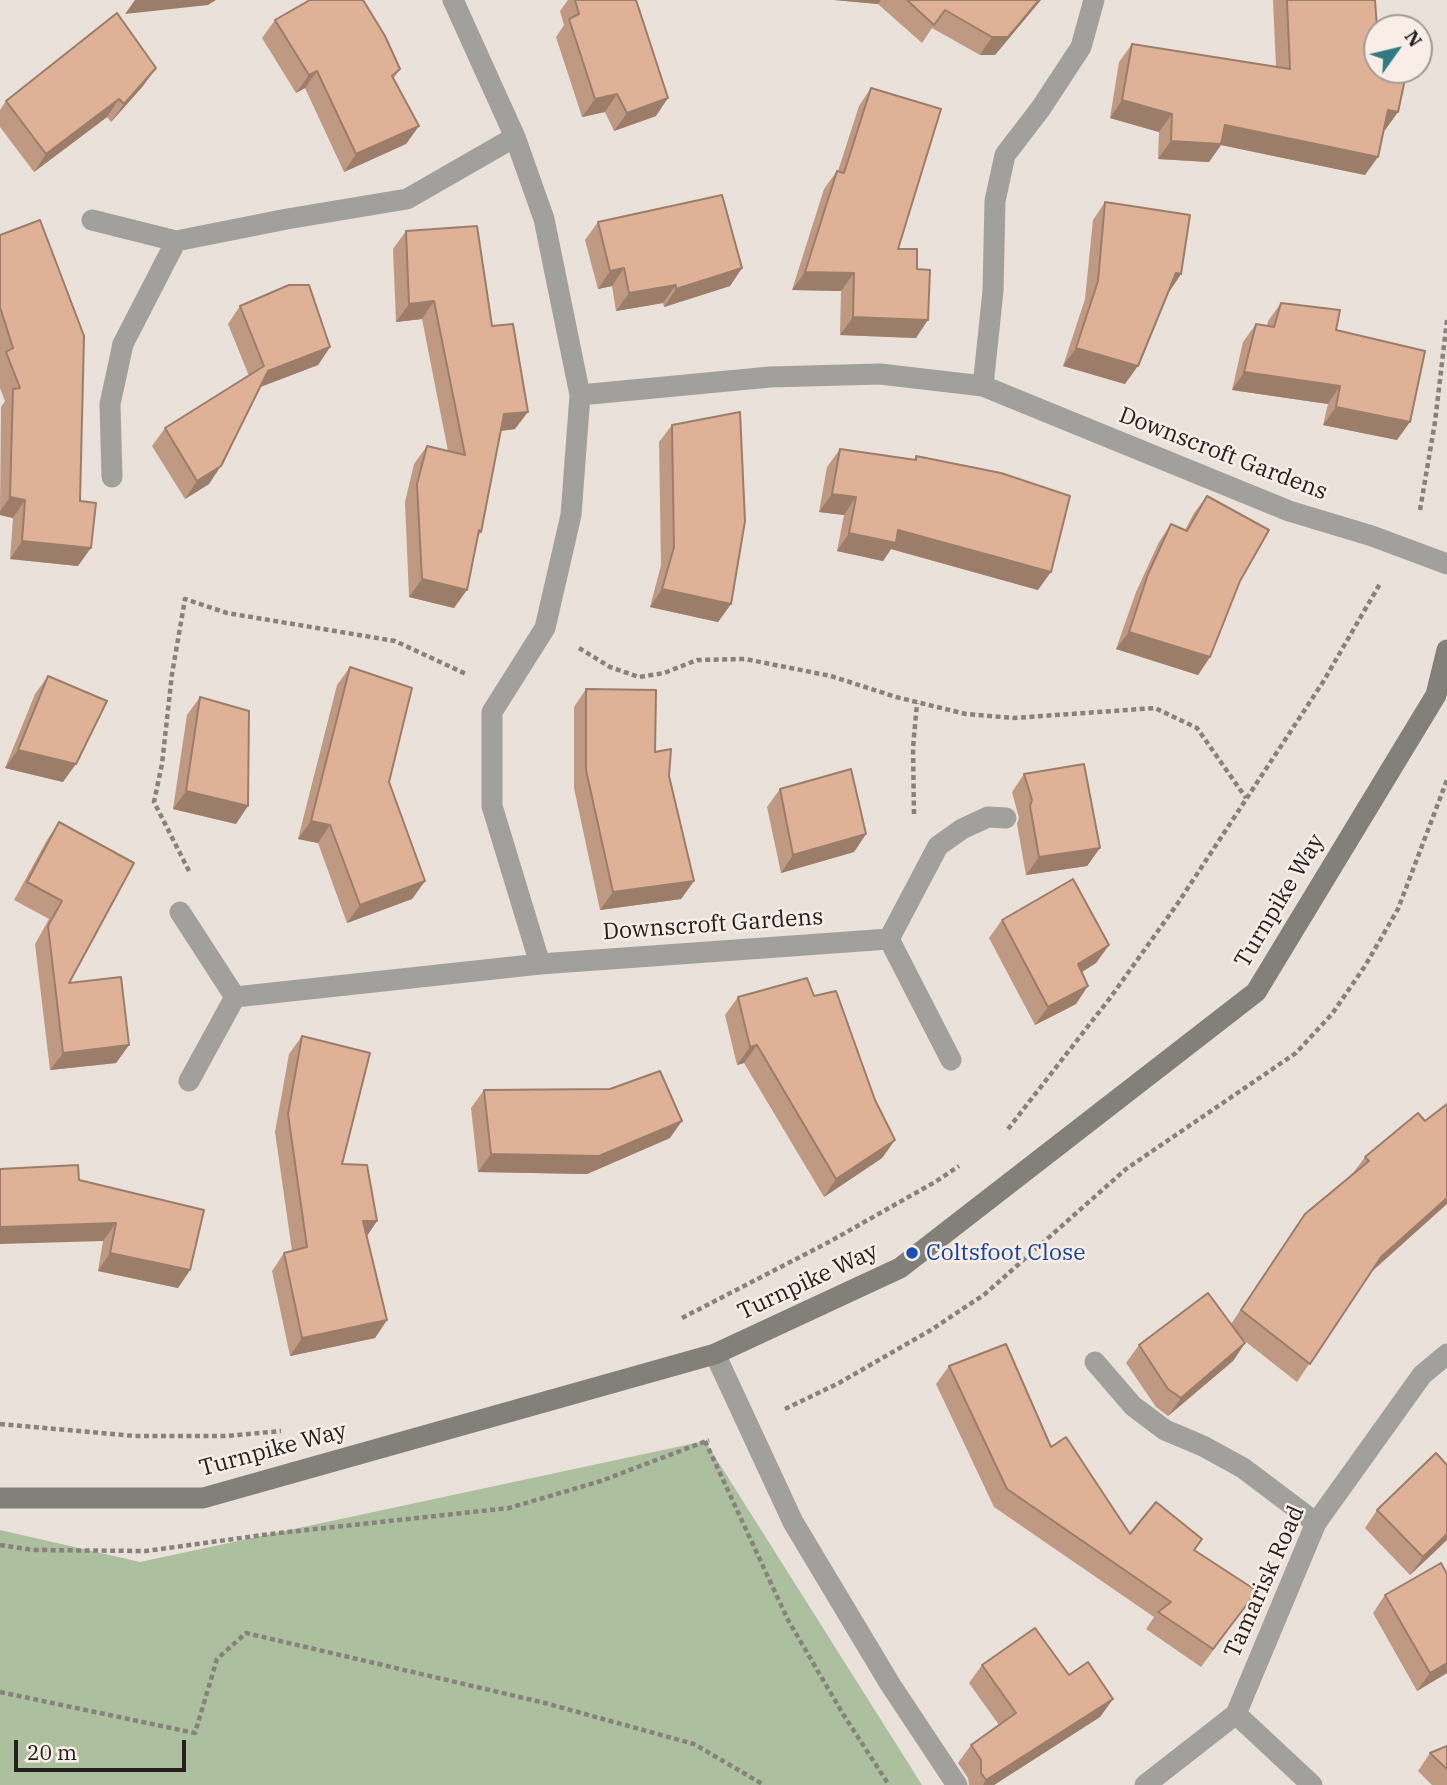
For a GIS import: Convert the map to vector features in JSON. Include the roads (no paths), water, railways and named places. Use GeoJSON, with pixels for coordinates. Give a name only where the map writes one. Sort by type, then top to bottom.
{"type":"FeatureCollection","features":[{"type":"Feature","properties":{"kind":"street"},"geometry":{"type":"LineString","coordinates":[[453,0],[515,137],[544,219],[580,394],[570,515],[545,628],[492,712],[492,806],[540,964]]}},
{"type":"Feature","properties":{"kind":"street"},"geometry":{"type":"LineString","coordinates":[[983,386],[993,291],[995,201],[1005,155],[1041,108],[1081,47],[1094,0]]}},
{"type":"Feature","properties":{"kind":"street"},"geometry":{"type":"LineString","coordinates":[[92,220],[176,241],[407,199],[515,137]]}},
{"type":"Feature","properties":{"kind":"street"},"geometry":{"type":"LineString","coordinates":[[112,477],[110,404],[123,344],[176,241]]}},
{"type":"Feature","properties":{"kind":"street","name":"Downscroft Gardens"},"geometry":{"type":"LineString","coordinates":[[580,394],[770,377],[880,374],[983,386],[1289,511],[1372,536],[1447,564]]}},
{"type":"Feature","properties":{"kind":"street","name":"Turnpike Way"},"geometry":{"type":"LineString","coordinates":[[0,1498],[204,1498],[715,1354],[900,1268],[1256,992],[1436,695],[1447,650]]}},
{"type":"Feature","properties":{"kind":"street"},"geometry":{"type":"LineString","coordinates":[[951,1060],[890,939],[938,846],[962,829],[988,817],[1006,818]]}},
{"type":"Feature","properties":{"kind":"street"},"geometry":{"type":"LineString","coordinates":[[180,912],[235,997],[189,1081]]}},
{"type":"Feature","properties":{"kind":"street","name":"Downscroft Gardens"},"geometry":{"type":"LineString","coordinates":[[235,997],[540,964],[890,939]]}},
{"type":"Feature","properties":{"kind":"street"},"geometry":{"type":"LineString","coordinates":[[715,1354],[793,1522],[890,1684],[957,1785]]}},
{"type":"Feature","properties":{"kind":"street","name":"Tamarisk Road"},"geometry":{"type":"LineString","coordinates":[[1145,1785],[1236,1714],[1316,1523],[1422,1375],[1447,1354]]}},
{"type":"Feature","properties":{"kind":"street"},"geometry":{"type":"LineString","coordinates":[[1095,1362],[1133,1406],[1165,1430],[1203,1446],[1243,1468],[1316,1523]]}},
{"type":"Feature","properties":{"kind":"street"},"geometry":{"type":"LineString","coordinates":[[1236,1714],[1312,1785]]}},
{"type":"Feature","properties":{"kind":"place","name":"Coltsfoot Close"},"geometry":{"type":"Point","coordinates":[912,1253]}}]}
